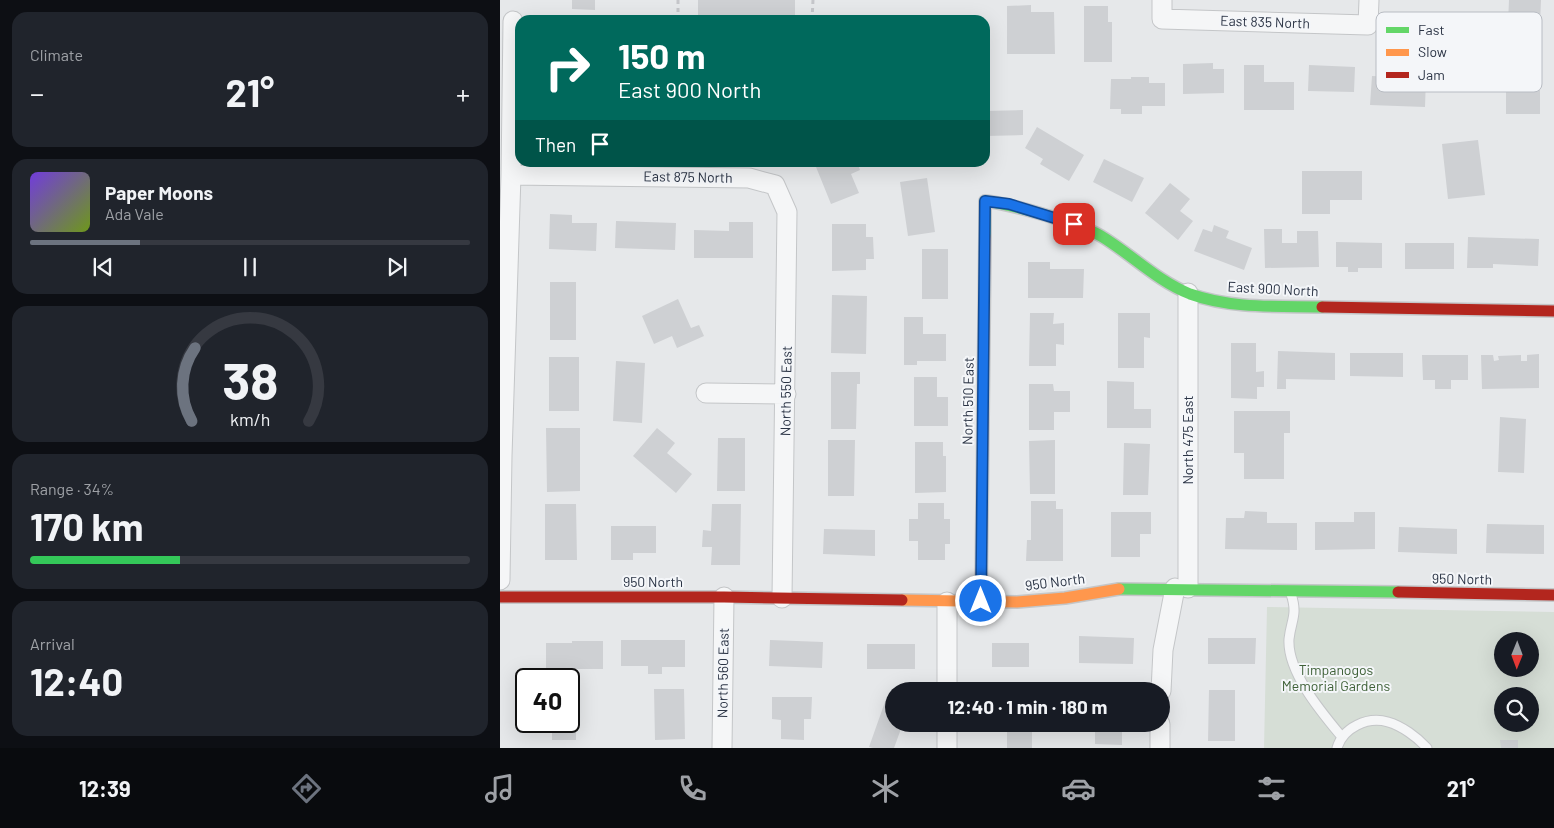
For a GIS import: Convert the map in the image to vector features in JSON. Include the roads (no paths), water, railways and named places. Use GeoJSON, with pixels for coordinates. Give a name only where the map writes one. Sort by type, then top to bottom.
{"type":"FeatureCollection","features":[{"type":"Feature","properties":{"kind":"street","name":"East 835 North"},"geometry":{"type":"LineString","coordinates":[[1162,0],[1162,19],[1368,25],[1369,0]]}},
{"type":"Feature","properties":{"kind":"street"},"geometry":{"type":"LineString","coordinates":[[500,580],[501,456],[511,175],[513,21]]}},
{"type":"Feature","properties":{"kind":"street","name":"East 875 North"},"geometry":{"type":"LineString","coordinates":[[511,175],[749,178],[775,185]]}},
{"type":"Feature","properties":{"kind":"street","name":"North 550 East"},"geometry":{"type":"LineString","coordinates":[[775,185],[787,212],[782,598]]}},
{"type":"Feature","properties":{"kind":"street","name":"East 900 North"},"geometry":{"type":"LineString","coordinates":[[985,201],[1009,204],[1074,224],[1100,235],[1166,282],[1211,301],[1243,305],[1554,312]]}},
{"type":"Feature","properties":{"kind":"street","name":"North 510 East"},"geometry":{"type":"LineString","coordinates":[[981,601],[985,201]]}},
{"type":"Feature","properties":{"kind":"street","name":"North 475 East"},"geometry":{"type":"LineString","coordinates":[[1161,682],[1163,650],[1181,588],[1188,292]]}},
{"type":"Feature","properties":{"kind":"street"},"geometry":{"type":"LineString","coordinates":[[706,393],[786,394]]}},
{"type":"Feature","properties":{"kind":"street","name":"950 North"},"geometry":{"type":"LineString","coordinates":[[500,597],[724,597],[1017,602],[1065,598],[1125,588],[1554,595]]}},
{"type":"Feature","properties":{"kind":"street","name":"North 560 East"},"geometry":{"type":"LineString","coordinates":[[722,748],[724,597]]}},
{"type":"Feature","properties":{"kind":"street"},"geometry":{"type":"LineString","coordinates":[[946,602],[947,682]]}},
{"type":"Feature","properties":{"kind":"street"},"geometry":{"type":"LineString","coordinates":[[947,732],[947,748]]}},
{"type":"Feature","properties":{"kind":"street"},"geometry":{"type":"LineString","coordinates":[[1160,732],[1160,748]]}},
{"type":"Feature","properties":{"kind":"lane"},"geometry":{"type":"LineString","coordinates":[[1290,590],[1295,607],[1289,641],[1294,668],[1314,703],[1342,737]]}},
{"type":"Feature","properties":{"kind":"lane"},"geometry":{"type":"LineString","coordinates":[[1337,748],[1342,737],[1350,729],[1361,723],[1375,720],[1387,721],[1413,735],[1427,748]]}},
{"type":"Feature","properties":{"kind":"park label","name":"Timpanogos Memorial Gardens"},"geometry":{"type":"Point","coordinates":[1336,678]}}]}
